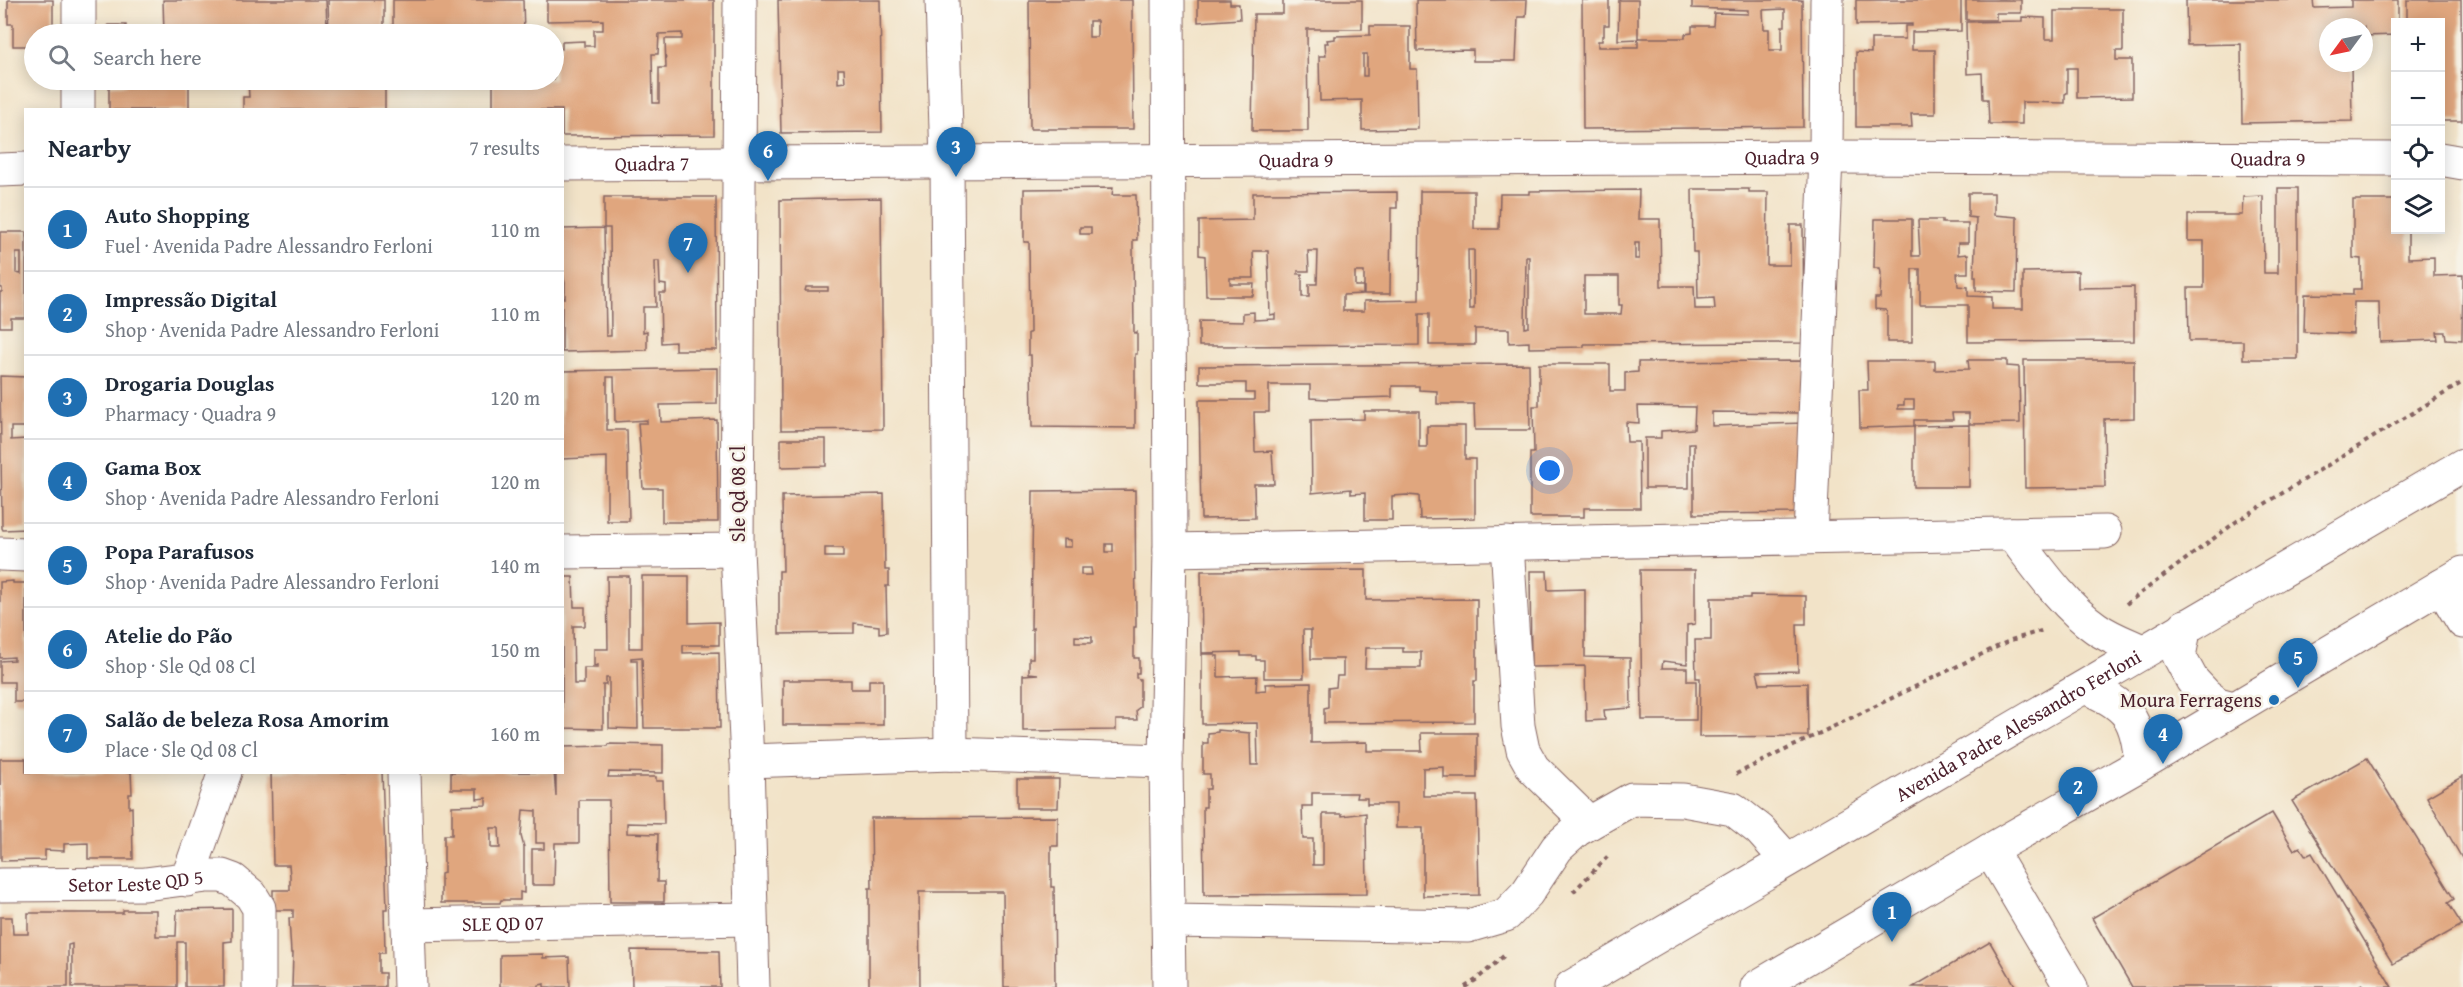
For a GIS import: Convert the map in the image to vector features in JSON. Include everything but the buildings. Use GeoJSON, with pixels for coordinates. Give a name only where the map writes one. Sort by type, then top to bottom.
{"type":"FeatureCollection","features":[{"type":"Feature","properties":{"kind":"street"},"geometry":{"type":"LineString","coordinates":[[79,0],[79,24]]}},
{"type":"Feature","properties":{"kind":"street","name":"Sle Qd 08 Cl"},"geometry":{"type":"LineString","coordinates":[[740,0],[737,550],[747,761],[753,987]]}},
{"type":"Feature","properties":{"kind":"street"},"geometry":{"type":"LineString","coordinates":[[942,0],[946,162],[951,754]]}},
{"type":"Feature","properties":{"kind":"street"},"geometry":{"type":"LineString","coordinates":[[1168,0],[1170,550],[1166,761],[1170,921],[1169,987]]}},
{"type":"Feature","properties":{"kind":"street"},"geometry":{"type":"LineString","coordinates":[[1810,537],[1826,157],[1827,0]]}},
{"type":"Feature","properties":{"kind":"street"},"geometry":{"type":"LineString","coordinates":[[78,90],[78,108]]}},
{"type":"Feature","properties":{"kind":"street","name":"Quadra 9"},"geometry":{"type":"LineString","coordinates":[[946,162],[1826,157],[2391,159]]}},
{"type":"Feature","properties":{"kind":"street"},"geometry":{"type":"LineString","coordinates":[[2445,160],[2463,163]]}},
{"type":"Feature","properties":{"kind":"street","name":"Quadra 7"},"geometry":{"type":"LineString","coordinates":[[564,164],[946,162]]}},
{"type":"Feature","properties":{"kind":"street"},"geometry":{"type":"LineString","coordinates":[[0,170],[24,169]]}},
{"type":"Feature","properties":{"kind":"street","name":"Avenida Padre Alessandro Ferloni"},"geometry":{"type":"LineString","coordinates":[[1571,987],[2463,465]]}},
{"type":"Feature","properties":{"kind":"street"},"geometry":{"type":"LineString","coordinates":[[1170,550],[2105,532]]}},
{"type":"Feature","properties":{"kind":"street"},"geometry":{"type":"LineString","coordinates":[[2012,534],[2048,579],[2083,617],[2097,629],[2142,651]]}},
{"type":"Feature","properties":{"kind":"street"},"geometry":{"type":"LineString","coordinates":[[1508,543],[1518,726],[1523,750],[1533,768],[1589,823]]}},
{"type":"Feature","properties":{"kind":"street"},"geometry":{"type":"LineString","coordinates":[[564,552],[737,550]]}},
{"type":"Feature","properties":{"kind":"street"},"geometry":{"type":"LineString","coordinates":[[0,554],[24,555]]}},
{"type":"Feature","properties":{"kind":"street"},"geometry":{"type":"LineString","coordinates":[[1757,987],[1792,978],[1990,850],[2141,764],[2452,579],[2463,622]]}},
{"type":"Feature","properties":{"kind":"street"},"geometry":{"type":"LineString","coordinates":[[2185,626],[2179,656],[2192,680],[2218,704],[2233,708]]}},
{"type":"Feature","properties":{"kind":"street"},"geometry":{"type":"LineString","coordinates":[[2085,687],[2114,699],[2131,717],[2139,739],[2141,764]]}},
{"type":"Feature","properties":{"kind":"street"},"geometry":{"type":"LineString","coordinates":[[747,761],[951,754],[1166,761]]}},
{"type":"Feature","properties":{"kind":"street"},"geometry":{"type":"LineString","coordinates":[[187,880],[224,774]]}},
{"type":"Feature","properties":{"kind":"street"},"geometry":{"type":"LineString","coordinates":[[404,774],[410,987]]}},
{"type":"Feature","properties":{"kind":"street"},"geometry":{"type":"LineString","coordinates":[[1170,921],[1468,926],[1506,915],[1527,893],[1557,848],[1577,830],[1632,799],[1683,801],[1733,808],[1760,830],[1787,861]]}},
{"type":"Feature","properties":{"kind":"street"},"geometry":{"type":"LineString","coordinates":[[1990,850],[2071,987]]}},
{"type":"Feature","properties":{"kind":"street","name":"Setor Leste QD 5"},"geometry":{"type":"LineString","coordinates":[[0,885],[145,884],[222,876],[233,880],[251,895],[259,908],[259,987]]}},
{"type":"Feature","properties":{"kind":"street","name":"SLE QD 07"},"geometry":{"type":"LineString","coordinates":[[408,925],[750,919]]}},
{"type":"Feature","properties":{"kind":"path"},"geometry":{"type":"LineString","coordinates":[[1733,775],[2011,640],[2130,603],[2236,522],[2463,382]]}},
{"type":"Feature","properties":{"kind":"path"},"geometry":{"type":"LineString","coordinates":[[1565,900],[1611,853]]}},
{"type":"Feature","properties":{"kind":"path"},"geometry":{"type":"LineString","coordinates":[[1465,987],[1509,951]]}},
{"type":"Feature","properties":{"kind":"place","name":"Drogaria Douglas"},"geometry":{"type":"Point","coordinates":[956,177]}},
{"type":"Feature","properties":{"kind":"place","name":"Atelie do Pão"},"geometry":{"type":"Point","coordinates":[768,181]}},
{"type":"Feature","properties":{"kind":"place","name":"Salão de beleza Rosa Amorim"},"geometry":{"type":"Point","coordinates":[688,273]}},
{"type":"Feature","properties":{"kind":"place","name":"Popa Parafusos"},"geometry":{"type":"Point","coordinates":[2298,688]}},
{"type":"Feature","properties":{"kind":"place","name":"Moura Ferragens"},"geometry":{"type":"Point","coordinates":[2274,700]}},
{"type":"Feature","properties":{"kind":"place","name":"Gama Box"},"geometry":{"type":"Point","coordinates":[2163,764]}},
{"type":"Feature","properties":{"kind":"place","name":"Impressão Digital"},"geometry":{"type":"Point","coordinates":[2078,817]}},
{"type":"Feature","properties":{"kind":"place","name":"Auto Shopping"},"geometry":{"type":"Point","coordinates":[1892,942]}}]}
